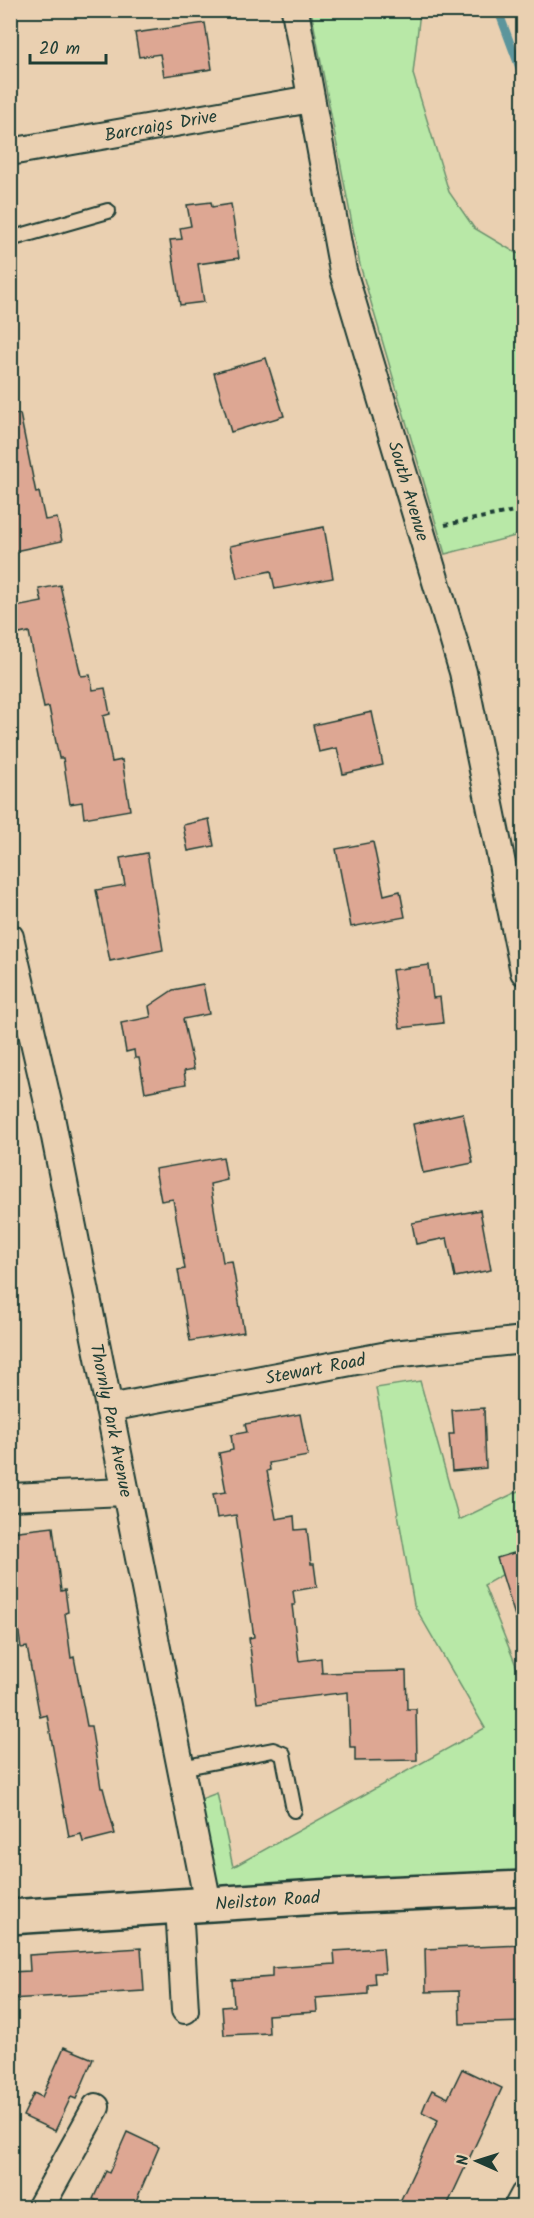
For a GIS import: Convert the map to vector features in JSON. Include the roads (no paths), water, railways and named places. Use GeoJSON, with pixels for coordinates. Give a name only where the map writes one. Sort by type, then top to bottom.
{"type":"FeatureCollection","features":[{"type":"Feature","properties":{"kind":"main road","name":"Neilston Road"},"geometry":{"type":"LineString","coordinates":[[10,1917],[334,1896],[524,1887]]}},
{"type":"Feature","properties":{"kind":"street","name":"South Avenue"},"geometry":{"type":"LineString","coordinates":[[295,10],[343,271],[463,672],[524,972]]}},
{"type":"Feature","properties":{"kind":"street","name":"Barcraigs Drive"},"geometry":{"type":"LineString","coordinates":[[10,152],[311,99]]}},
{"type":"Feature","properties":{"kind":"street","name":"Thornly Park Avenue"},"geometry":{"type":"LineString","coordinates":[[10,938],[49,1107],[181,1768],[193,1905],[185,2010]]}},
{"type":"Feature","properties":{"kind":"street","name":"Stewart Road"},"geometry":{"type":"LineString","coordinates":[[109,1408],[393,1354],[524,1340]]}},
{"type":"Feature","properties":{"kind":"street"},"geometry":{"type":"LineString","coordinates":[[10,1497],[125,1492]]}},
{"type":"Feature","properties":{"kind":"street"},"geometry":{"type":"LineString","coordinates":[[39,2208],[96,2107]]}},
{"type":"Feature","properties":{"kind":"street"},"geometry":{"type":"LineString","coordinates":[[517,2208],[524,2195]]}},
{"type":"Feature","properties":{"kind":"lane"},"geometry":{"type":"LineString","coordinates":[[10,238],[108,211]]}},
{"type":"Feature","properties":{"kind":"lane"},"geometry":{"type":"LineString","coordinates":[[181,1768],[273,1750],[283,1754],[294,1810]]}},
{"type":"Feature","properties":{"kind":"waterway"},"geometry":{"type":"LineString","coordinates":[[498,10],[524,80]]}}]}
